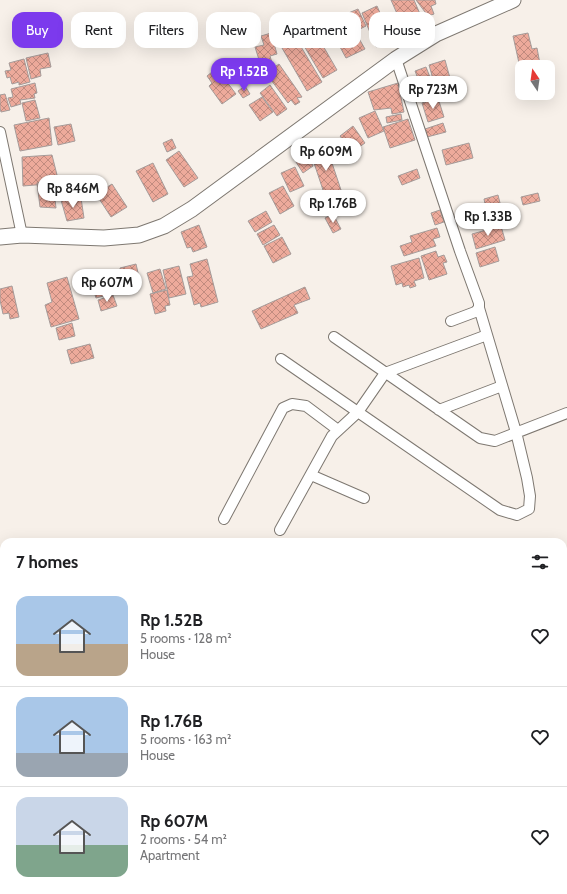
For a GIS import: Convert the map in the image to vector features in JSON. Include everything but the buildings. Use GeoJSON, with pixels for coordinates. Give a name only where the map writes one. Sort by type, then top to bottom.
{"type":"FeatureCollection","features":[{"type":"Feature","properties":{"kind":"street"},"geometry":{"type":"LineString","coordinates":[[0,237],[22,235],[104,238],[139,235],[164,226],[192,209],[396,59],[436,34],[513,0]]}},
{"type":"Feature","properties":{"kind":"street"},"geometry":{"type":"LineString","coordinates":[[281,359],[500,510],[517,515],[529,509],[530,496],[528,478],[516,432],[479,308],[479,303],[421,137],[396,59]]}},
{"type":"Feature","properties":{"kind":"street"},"geometry":{"type":"LineString","coordinates":[[0,132],[22,235]]}},
{"type":"Feature","properties":{"kind":"street"},"geometry":{"type":"LineString","coordinates":[[451,321],[475,312],[479,308]]}},
{"type":"Feature","properties":{"kind":"street"},"geometry":{"type":"LineString","coordinates":[[280,530],[332,436],[358,412],[385,373],[487,335]]}},
{"type":"Feature","properties":{"kind":"street"},"geometry":{"type":"LineString","coordinates":[[334,337],[480,438],[495,441],[567,413]]}},
{"type":"Feature","properties":{"kind":"street"},"geometry":{"type":"LineString","coordinates":[[439,410],[502,386]]}},
{"type":"Feature","properties":{"kind":"street"},"geometry":{"type":"LineString","coordinates":[[224,519],[283,408],[292,404],[306,406],[338,430]]}},
{"type":"Feature","properties":{"kind":"street"},"geometry":{"type":"LineString","coordinates":[[311,475],[364,498]]}}]}
